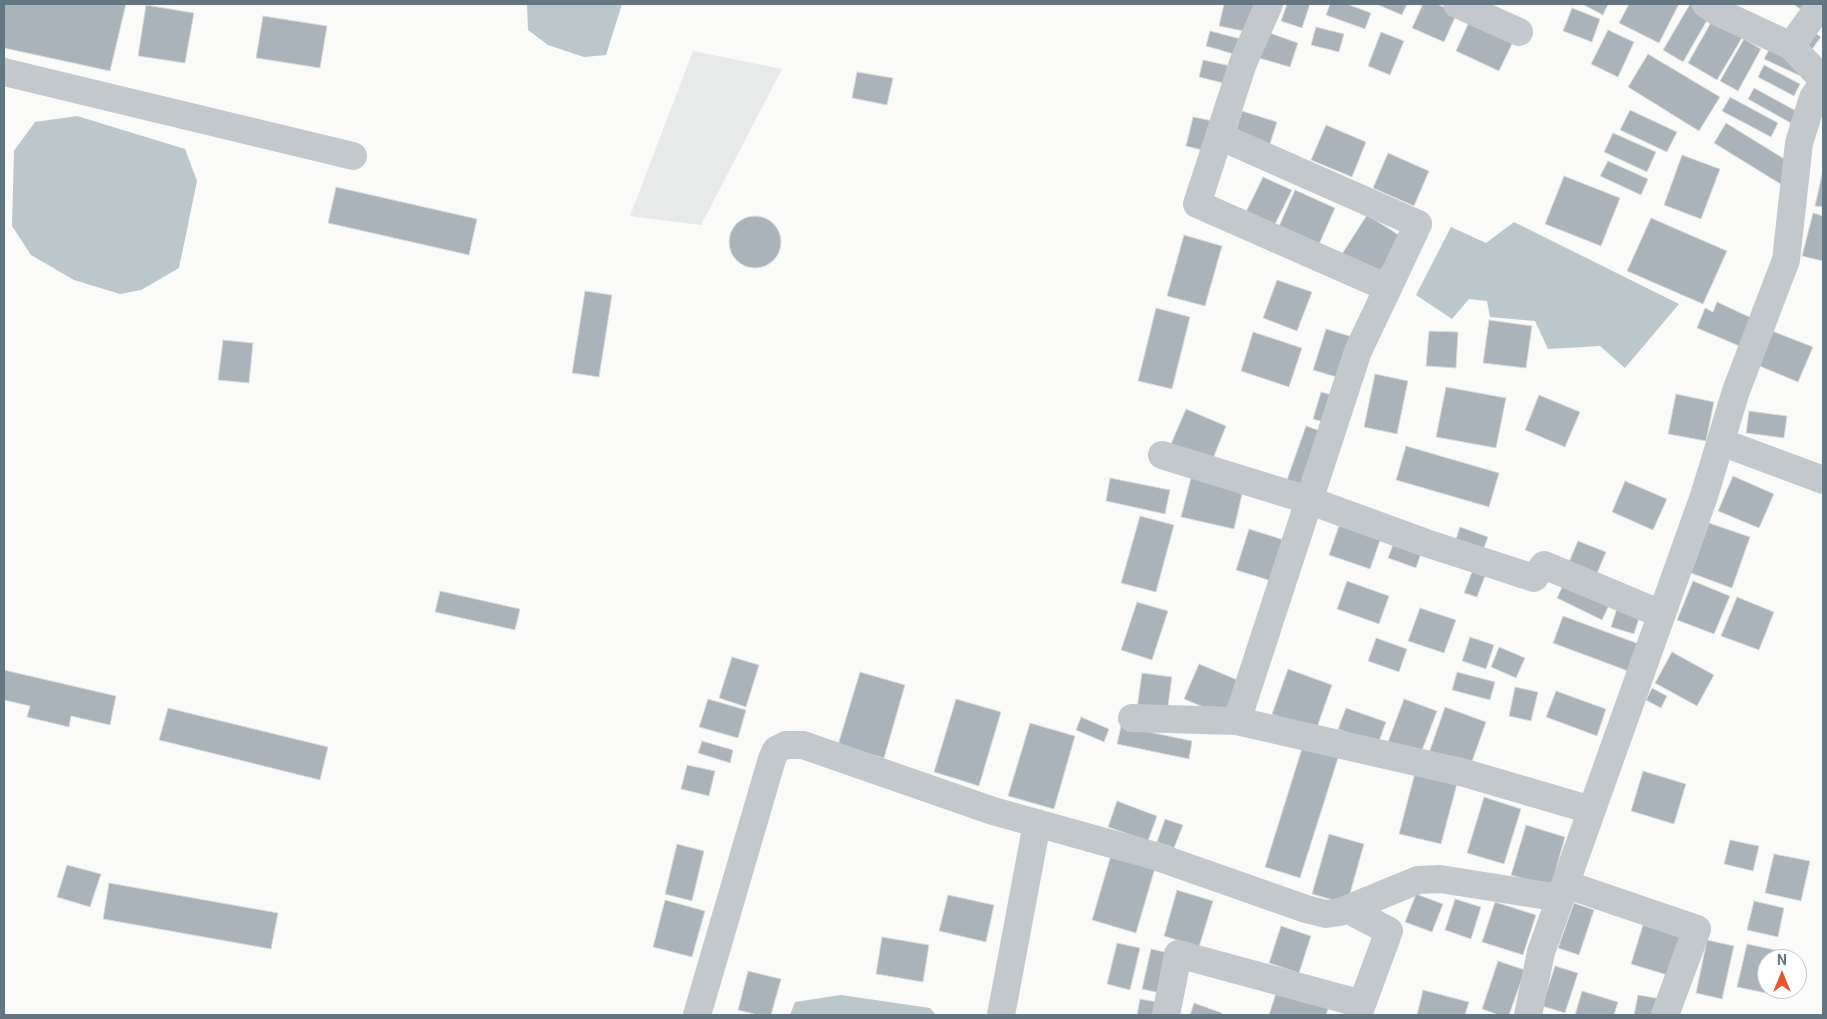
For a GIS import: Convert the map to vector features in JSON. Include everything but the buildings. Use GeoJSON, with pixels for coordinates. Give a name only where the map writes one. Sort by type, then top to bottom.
{"type":"FeatureCollection","features":[{"type":"Feature","properties":{"kind":"street"},"geometry":{"type":"LineString","coordinates":[[1269,4],[1243,63],[1197,204],[1388,288]]}},
{"type":"Feature","properties":{"kind":"street"},"geometry":{"type":"LineString","coordinates":[[1457,4],[1519,32]]}},
{"type":"Feature","properties":{"kind":"street"},"geometry":{"type":"LineString","coordinates":[[1528,1015],[1541,952],[1704,496],[1736,390],[1786,260],[1798,143],[1813,98],[1823,82],[1790,46],[1718,12],[1706,4]]}},
{"type":"Feature","properties":{"kind":"street"},"geometry":{"type":"LineString","coordinates":[[1790,46],[1821,4]]}},
{"type":"Feature","properties":{"kind":"street"},"geometry":{"type":"LineString","coordinates":[[4,72],[353,156]]}},
{"type":"Feature","properties":{"kind":"street"},"geometry":{"type":"LineString","coordinates":[[1219,136],[1418,224],[1358,351],[1237,721]]}},
{"type":"Feature","properties":{"kind":"street"},"geometry":{"type":"LineString","coordinates":[[1720,442],[1823,480]]}},
{"type":"Feature","properties":{"kind":"street"},"geometry":{"type":"LineString","coordinates":[[1162,455],[1308,500],[1426,544],[1534,578],[1544,565],[1661,614]]}},
{"type":"Feature","properties":{"kind":"street"},"geometry":{"type":"LineString","coordinates":[[1132,718],[1237,721],[1465,773],[1591,810]]}},
{"type":"Feature","properties":{"kind":"street"},"geometry":{"type":"LineString","coordinates":[[697,1015],[776,750],[786,745],[803,745],[993,811],[1155,856],[1306,909],[1326,914],[1347,909],[1418,880],[1440,879],[1562,891],[1697,929],[1665,1015]]}},
{"type":"Feature","properties":{"kind":"street"},"geometry":{"type":"LineString","coordinates":[[1001,1015],[1037,823]]}},
{"type":"Feature","properties":{"kind":"street"},"geometry":{"type":"LineString","coordinates":[[1166,1015],[1178,954],[1360,1009],[1389,931],[1347,909]]}},
{"type":"Feature","properties":{"kind":"shaded area"},"geometry":{"type":"Polygon","coordinates":[[[527,4],[622,4],[606,55],[584,57],[548,45],[528,30],[527,4]]]}},
{"type":"Feature","properties":{"kind":"shaded area"},"geometry":{"type":"Polygon","coordinates":[[[693,51],[782,69],[701,225],[630,216],[693,51]]]}},
{"type":"Feature","properties":{"kind":"shaded area"},"geometry":{"type":"Polygon","coordinates":[[[77,116],[185,149],[197,181],[179,268],[141,290],[120,294],[74,280],[31,255],[12,226],[14,151],[35,122],[77,116]]]}},
{"type":"Feature","properties":{"kind":"shaded area"},"geometry":{"type":"Polygon","coordinates":[[[1514,222],[1679,304],[1625,368],[1600,346],[1548,349],[1535,321],[1490,317],[1487,301],[1469,299],[1452,319],[1416,295],[1451,227],[1486,243],[1514,222]]]}},
{"type":"Feature","properties":{"kind":"shaded area"},"geometry":{"type":"Polygon","coordinates":[[[841,995],[930,1008],[936,1015],[790,1015],[795,1002],[841,995]]]}}]}
